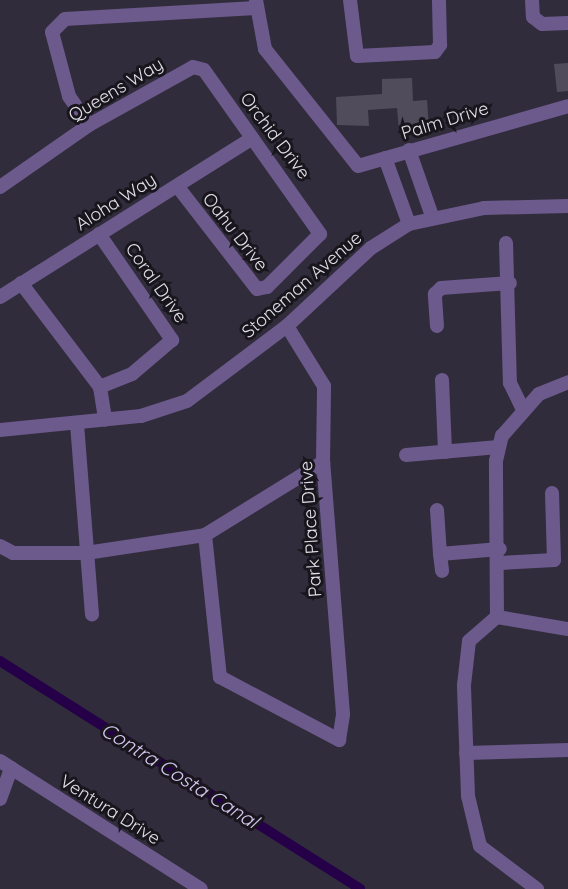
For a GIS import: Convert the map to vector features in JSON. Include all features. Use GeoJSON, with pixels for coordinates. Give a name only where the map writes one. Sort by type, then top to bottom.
{"type":"FeatureCollection","features":[{"type":"Feature","properties":{"kind":"street"},"geometry":{"type":"LineString","coordinates":[[350,0],[357,56],[435,52],[440,45],[440,0]]}},
{"type":"Feature","properties":{"kind":"street"},"geometry":{"type":"LineString","coordinates":[[532,0],[533,17],[542,24],[568,23]]}},
{"type":"Feature","properties":{"kind":"street"},"geometry":{"type":"LineString","coordinates":[[89,125],[69,96],[52,32],[65,19],[256,4]]}},
{"type":"Feature","properties":{"kind":"street","name":"Palm Drive"},"geometry":{"type":"LineString","coordinates":[[256,4],[265,49],[340,147],[358,166],[568,106]]}},
{"type":"Feature","properties":{"kind":"street","name":"Queens Way"},"geometry":{"type":"LineString","coordinates":[[0,187],[89,125],[193,67]]}},
{"type":"Feature","properties":{"kind":"street","name":"Orchid Drive"},"geometry":{"type":"LineString","coordinates":[[193,67],[204,70],[320,234]]}},
{"type":"Feature","properties":{"kind":"street","name":"Aloha Way"},"geometry":{"type":"LineString","coordinates":[[0,297],[252,138]]}},
{"type":"Feature","properties":{"kind":"street"},"geometry":{"type":"LineString","coordinates":[[410,150],[432,216]]}},
{"type":"Feature","properties":{"kind":"street"},"geometry":{"type":"LineString","coordinates":[[385,158],[409,224]]}},
{"type":"Feature","properties":{"kind":"street","name":"Oahu Drive"},"geometry":{"type":"LineString","coordinates":[[177,186],[257,289],[267,286],[320,234]]}},
{"type":"Feature","properties":{"kind":"street","name":"Stoneman Avenue"},"geometry":{"type":"LineString","coordinates":[[0,430],[105,420],[187,402],[287,326],[370,248],[409,224],[432,216],[568,206]]}},
{"type":"Feature","properties":{"kind":"street","name":"Coral Drive"},"geometry":{"type":"LineString","coordinates":[[99,234],[172,340],[132,374],[100,387]]}},
{"type":"Feature","properties":{"kind":"street"},"geometry":{"type":"LineString","coordinates":[[506,243],[510,283],[510,383],[522,408]]}},
{"type":"Feature","properties":{"kind":"street"},"geometry":{"type":"LineString","coordinates":[[21,283],[100,387],[105,420]]}},
{"type":"Feature","properties":{"kind":"street"},"geometry":{"type":"LineString","coordinates":[[437,326],[435,294],[441,288],[510,283]]}},
{"type":"Feature","properties":{"kind":"street","name":"Park Place Drive"},"geometry":{"type":"LineString","coordinates":[[205,536],[220,677],[339,740],[343,714],[323,462],[324,386],[287,326]]}},
{"type":"Feature","properties":{"kind":"street"},"geometry":{"type":"LineString","coordinates":[[442,380],[445,452]]}},
{"type":"Feature","properties":{"kind":"street"},"geometry":{"type":"LineString","coordinates":[[537,889],[480,846],[466,753],[469,641],[497,617],[500,556],[499,447],[522,408],[568,382]]}},
{"type":"Feature","properties":{"kind":"street"},"geometry":{"type":"LineString","coordinates":[[77,424],[92,614]]}},
{"type":"Feature","properties":{"kind":"street"},"geometry":{"type":"LineString","coordinates":[[406,455],[499,447]]}},
{"type":"Feature","properties":{"kind":"street"},"geometry":{"type":"LineString","coordinates":[[0,546],[13,553],[86,553],[205,536],[323,462]]}},
{"type":"Feature","properties":{"kind":"street"},"geometry":{"type":"LineString","coordinates":[[440,554],[554,560],[552,493]]}},
{"type":"Feature","properties":{"kind":"street"},"geometry":{"type":"LineString","coordinates":[[437,510],[442,571]]}},
{"type":"Feature","properties":{"kind":"street"},"geometry":{"type":"LineString","coordinates":[[497,617],[568,629]]}},
{"type":"Feature","properties":{"kind":"street"},"geometry":{"type":"LineString","coordinates":[[466,753],[568,750]]}},
{"type":"Feature","properties":{"kind":"street"},"geometry":{"type":"LineString","coordinates":[[0,799],[5,765]]}},
{"type":"Feature","properties":{"kind":"street","name":"Ventura Drive"},"geometry":{"type":"LineString","coordinates":[[5,765],[201,889]]}},
{"type":"Feature","properties":{"kind":"building"},"geometry":{"type":"Polygon","coordinates":[[[568,63],[568,91],[557,92],[554,64],[568,63]]]}},
{"type":"Feature","properties":{"kind":"building"},"geometry":{"type":"Polygon","coordinates":[[[412,78],[413,101],[427,100],[429,128],[399,130],[397,108],[368,110],[369,126],[337,125],[336,97],[382,94],[382,79],[412,78]]]}},
{"type":"Feature","properties":{"kind":"waterway","name":"Contra Costa Canal"},"geometry":{"type":"LineString","coordinates":[[0,661],[360,889]]}}]}
